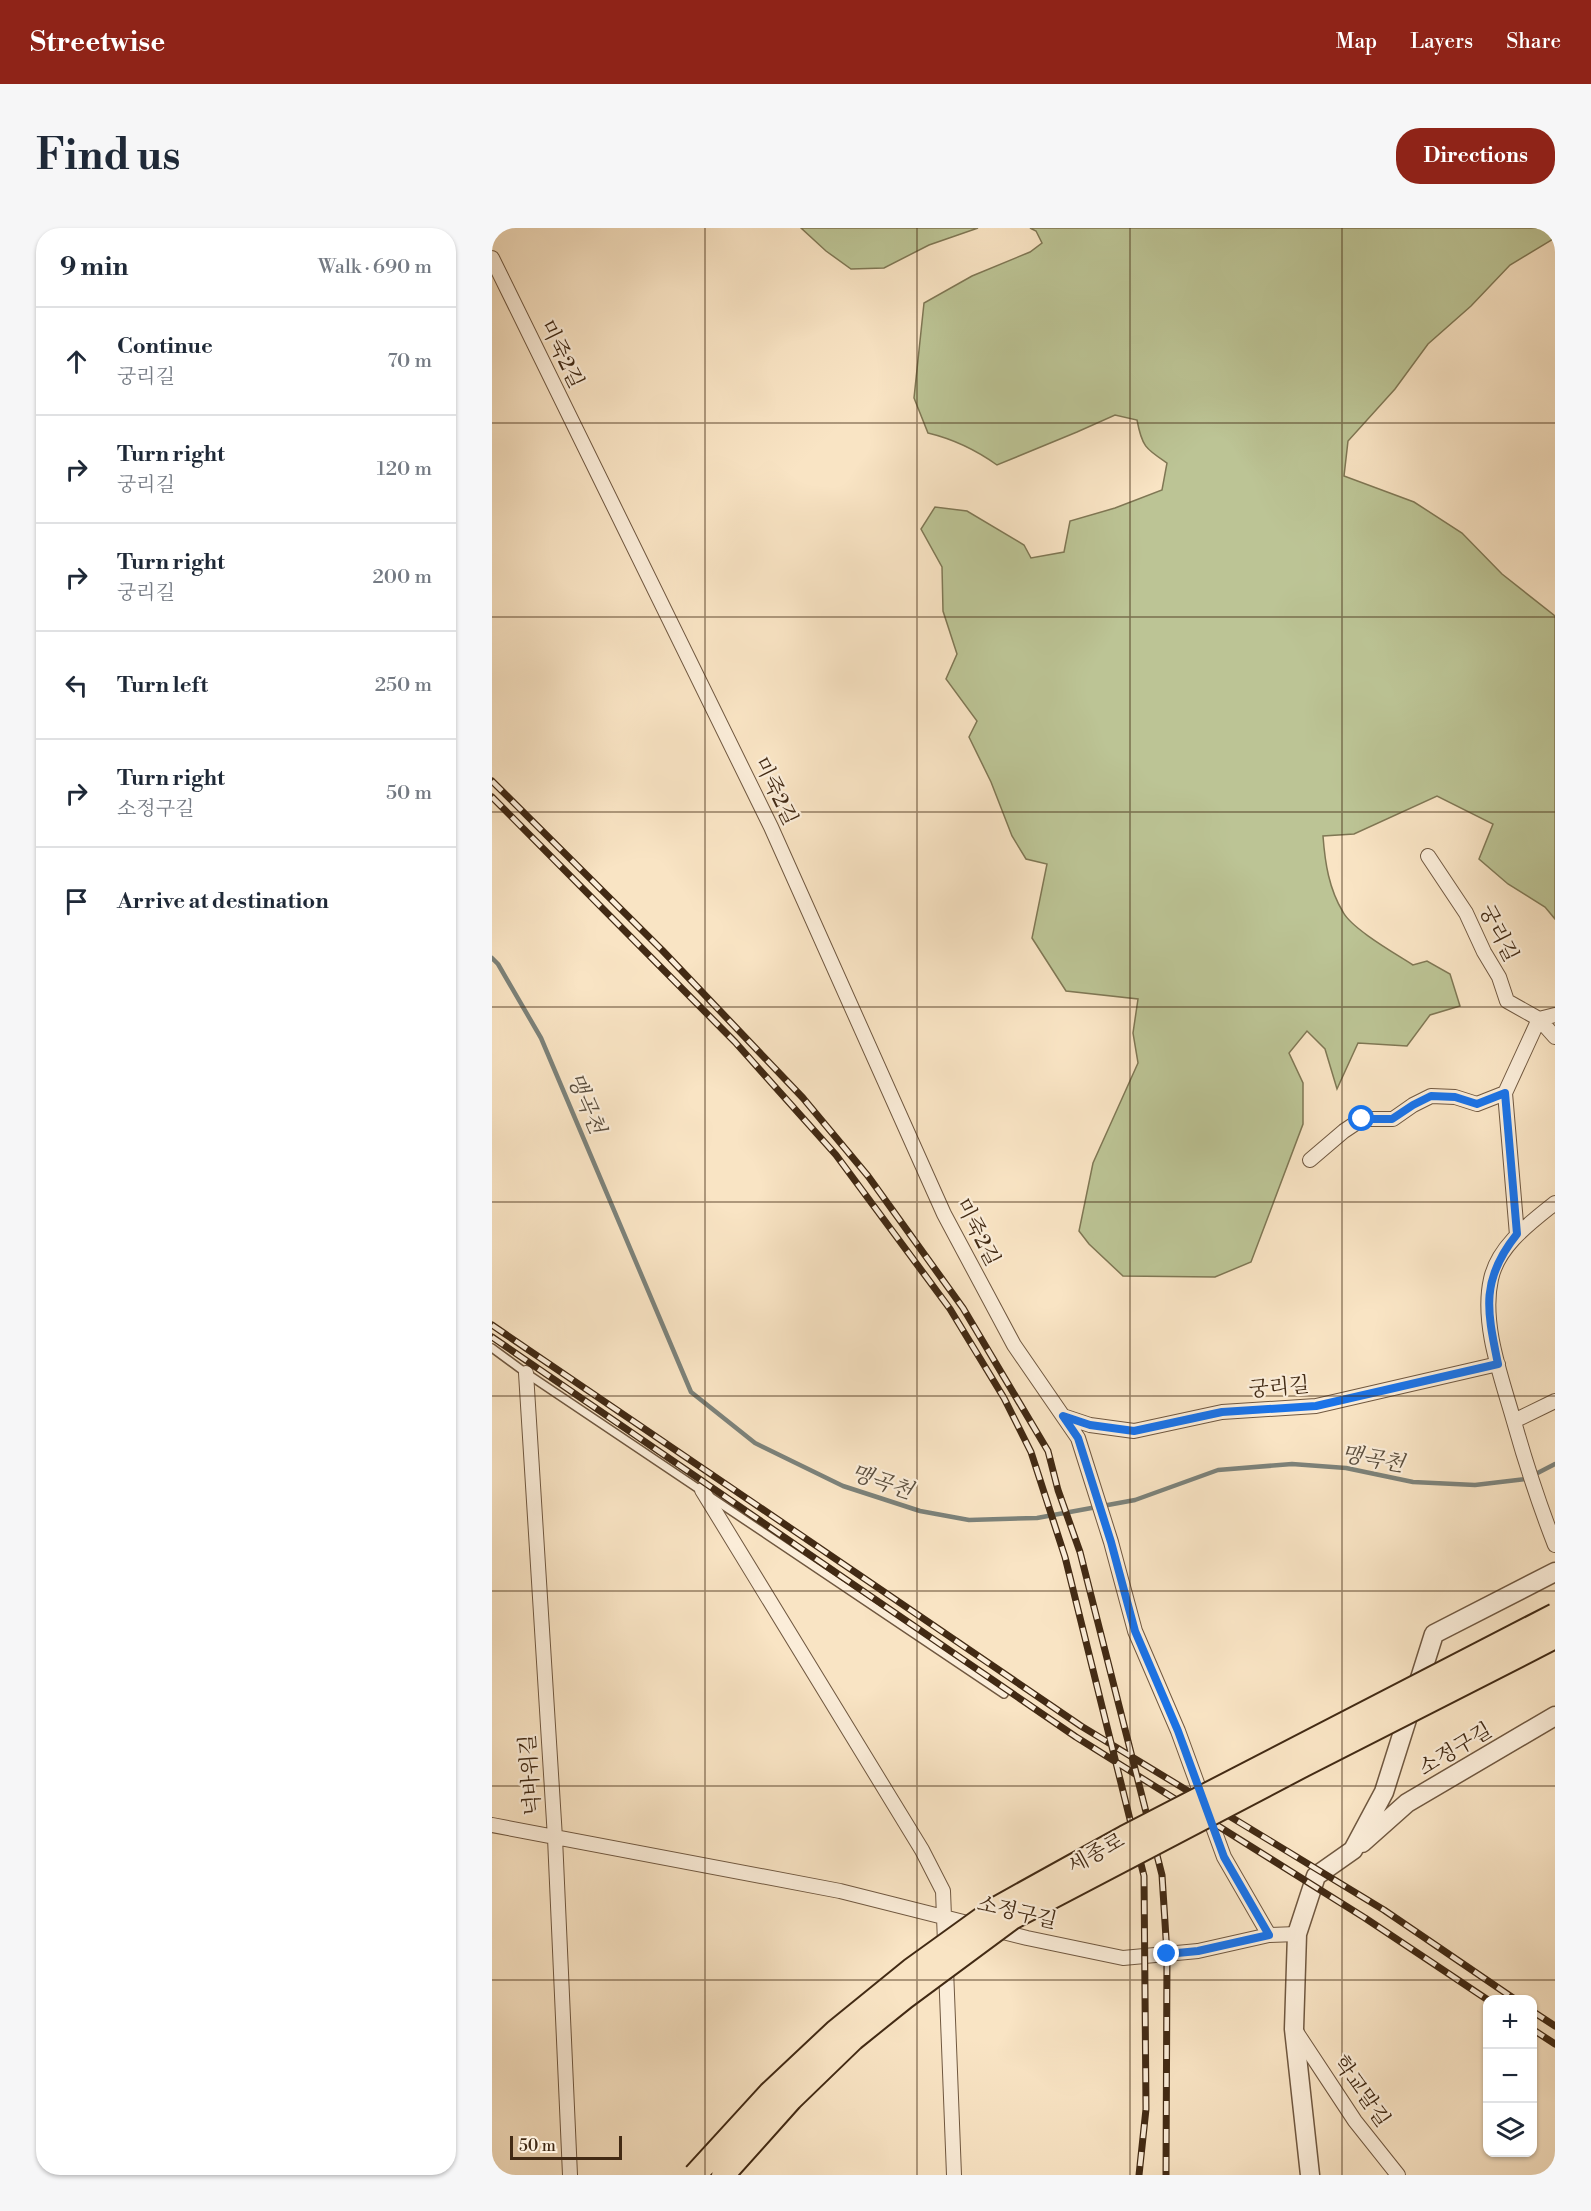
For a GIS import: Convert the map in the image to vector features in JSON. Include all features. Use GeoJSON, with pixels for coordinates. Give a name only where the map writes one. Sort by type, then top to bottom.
{"type":"FeatureCollection","features":[{"type":"Feature","properties":{"kind":"main road","name":"세종로"},"geometry":{"type":"LineString","coordinates":[[695,2175],[770,2093],[836,2031],[911,1971],[997,1908],[1125,1837],[1555,1615]]}},
{"type":"Feature","properties":{"kind":"main road","name":"세종로"},"geometry":{"type":"LineString","coordinates":[[723,2175],[791,2099],[853,2038],[1012,1918],[1302,1766],[1555,1638]]}},
{"type":"Feature","properties":{"kind":"street","name":"미죽2길"},"geometry":{"type":"LineString","coordinates":[[492,258],[771,827],[944,1214],[1014,1345],[1078,1438],[1111,1542],[1135,1631],[1178,1731],[1224,1857],[1269,1935]]}},
{"type":"Feature","properties":{"kind":"street","name":"궁리길"},"geometry":{"type":"LineString","coordinates":[[1428,856],[1466,913],[1484,952],[1499,977],[1507,1001],[1539,1019],[1555,1037]]}},
{"type":"Feature","properties":{"kind":"street"},"geometry":{"type":"LineString","coordinates":[[1517,1234],[1505,1093],[1539,1019],[1555,1015]]}},
{"type":"Feature","properties":{"kind":"street"},"geometry":{"type":"LineString","coordinates":[[1310,1160],[1362,1119],[1392,1119],[1431,1096],[1455,1097],[1477,1104],[1505,1093]]}},
{"type":"Feature","properties":{"kind":"street"},"geometry":{"type":"LineString","coordinates":[[1554,1544],[1514,1421],[1498,1364],[1489,1319],[1491,1278],[1504,1250],[1517,1234],[1555,1203]]}},
{"type":"Feature","properties":{"kind":"street","name":"궁리길"},"geometry":{"type":"LineString","coordinates":[[1063,1416],[1090,1425],[1134,1431],[1222,1412],[1316,1406],[1498,1364]]}},
{"type":"Feature","properties":{"kind":"street","name":"넉바위길"},"geometry":{"type":"LineString","coordinates":[[526,1373],[555,1838],[570,2175]]}},
{"type":"Feature","properties":{"kind":"street"},"geometry":{"type":"LineString","coordinates":[[1514,1421],[1555,1401]]}},
{"type":"Feature","properties":{"kind":"street"},"geometry":{"type":"LineString","coordinates":[[702,1490],[922,1850],[943,1891],[954,2175]]}},
{"type":"Feature","properties":{"kind":"street"},"geometry":{"type":"LineString","coordinates":[[1353,1850],[1384,1792],[1434,1634],[1555,1572]]}},
{"type":"Feature","properties":{"kind":"street","name":"소정구길"},"geometry":{"type":"LineString","coordinates":[[492,1825],[840,1891],[1027,1938],[1123,1958],[1198,1951],[1269,1935],[1297,1934],[1316,1876],[1353,1850],[1407,1803],[1555,1716]]}},
{"type":"Feature","properties":{"kind":"street"},"geometry":{"type":"LineString","coordinates":[[1297,1934],[1294,2029],[1310,2175]]}},
{"type":"Feature","properties":{"kind":"street","name":"학교말길"},"geometry":{"type":"LineString","coordinates":[[1294,2029],[1355,2121],[1398,2175]]}},
{"type":"Feature","properties":{"kind":"lane"},"geometry":{"type":"LineString","coordinates":[[492,1348],[1005,1694]]}},
{"type":"Feature","properties":{"kind":"green space"},"geometry":{"type":"Polygon","coordinates":[[[801,228],[978,228],[929,245],[884,268],[851,269],[826,251],[801,228]]]}},
{"type":"Feature","properties":{"kind":"green space"},"geometry":{"type":"Polygon","coordinates":[[[1030,228],[1555,228],[1555,238],[1510,265],[1471,306],[1428,344],[1395,389],[1348,441],[1344,476],[1414,502],[1462,533],[1502,574],[1555,616],[1555,919],[1545,907],[1508,884],[1479,859],[1493,824],[1437,796],[1354,834],[1323,836],[1331,885],[1348,919],[1375,941],[1413,965],[1427,961],[1450,974],[1460,1006],[1430,1015],[1407,1046],[1358,1043],[1337,1089],[1325,1049],[1307,1031],[1289,1053],[1303,1083],[1303,1124],[1251,1262],[1215,1277],[1123,1276],[1089,1244],[1079,1231],[1093,1163],[1138,1063],[1133,1033],[1138,999],[1066,991],[1032,938],[1047,864],[1026,859],[1012,836],[991,782],[969,737],[977,721],[946,679],[957,654],[943,611],[942,567],[921,529],[935,507],[967,511],[1024,545],[1031,558],[1064,552],[1070,521],[1115,508],[1162,490],[1167,463],[1143,442],[1137,420],[1115,415],[997,465],[964,446],[928,433],[914,398],[924,303],[972,276],[1030,252],[1042,243],[1036,231],[1030,228]]]}},
{"type":"Feature","properties":{"kind":"waterway","name":"맹곡천"},"geometry":{"type":"LineString","coordinates":[[492,958],[498,964],[541,1038],[691,1392],[755,1443],[843,1486],[920,1511],[969,1520],[1037,1518],[1135,1500],[1218,1470],[1292,1464],[1346,1468],[1413,1482],[1475,1485],[1526,1479],[1555,1464]]}},
{"type":"Feature","properties":{"kind":"railway"},"geometry":{"type":"LineString","coordinates":[[492,781],[662,950],[803,1098],[868,1176],[963,1308],[1048,1451],[1058,1490],[1080,1552],[1162,1875],[1167,1954],[1166,2175]]}},
{"type":"Feature","properties":{"kind":"railway"},"geometry":{"type":"LineString","coordinates":[[492,797],[735,1042],[836,1155],[950,1309],[1004,1398],[1031,1452],[1065,1557],[1144,1876],[1146,2109],[1139,2175]]}},
{"type":"Feature","properties":{"kind":"railway"},"geometry":{"type":"LineString","coordinates":[[492,1325],[1081,1726],[1384,1910],[1509,1995]]}},
{"type":"Feature","properties":{"kind":"railway"},"geometry":{"type":"LineString","coordinates":[[492,1337],[1076,1737],[1365,1918],[1483,1997]]}},
{"type":"Feature","properties":{"kind":"railway"},"geometry":{"type":"LineString","coordinates":[[1537,2014],[1555,2026]]}},
{"type":"Feature","properties":{"kind":"railway"},"geometry":{"type":"LineString","coordinates":[[1537,2032],[1555,2044]]}},
{"type":"Feature","properties":{"kind":"route"},"geometry":{"type":"LineString","coordinates":[[1167,1954],[1198,1951],[1269,1935],[1224,1857],[1178,1731],[1135,1631],[1111,1542],[1078,1438],[1063,1416],[1090,1425],[1134,1431],[1222,1412],[1316,1406],[1498,1364],[1489,1319],[1491,1278],[1504,1250],[1517,1234],[1505,1093],[1477,1104],[1455,1097],[1431,1096],[1392,1119],[1362,1119]]}}]}
